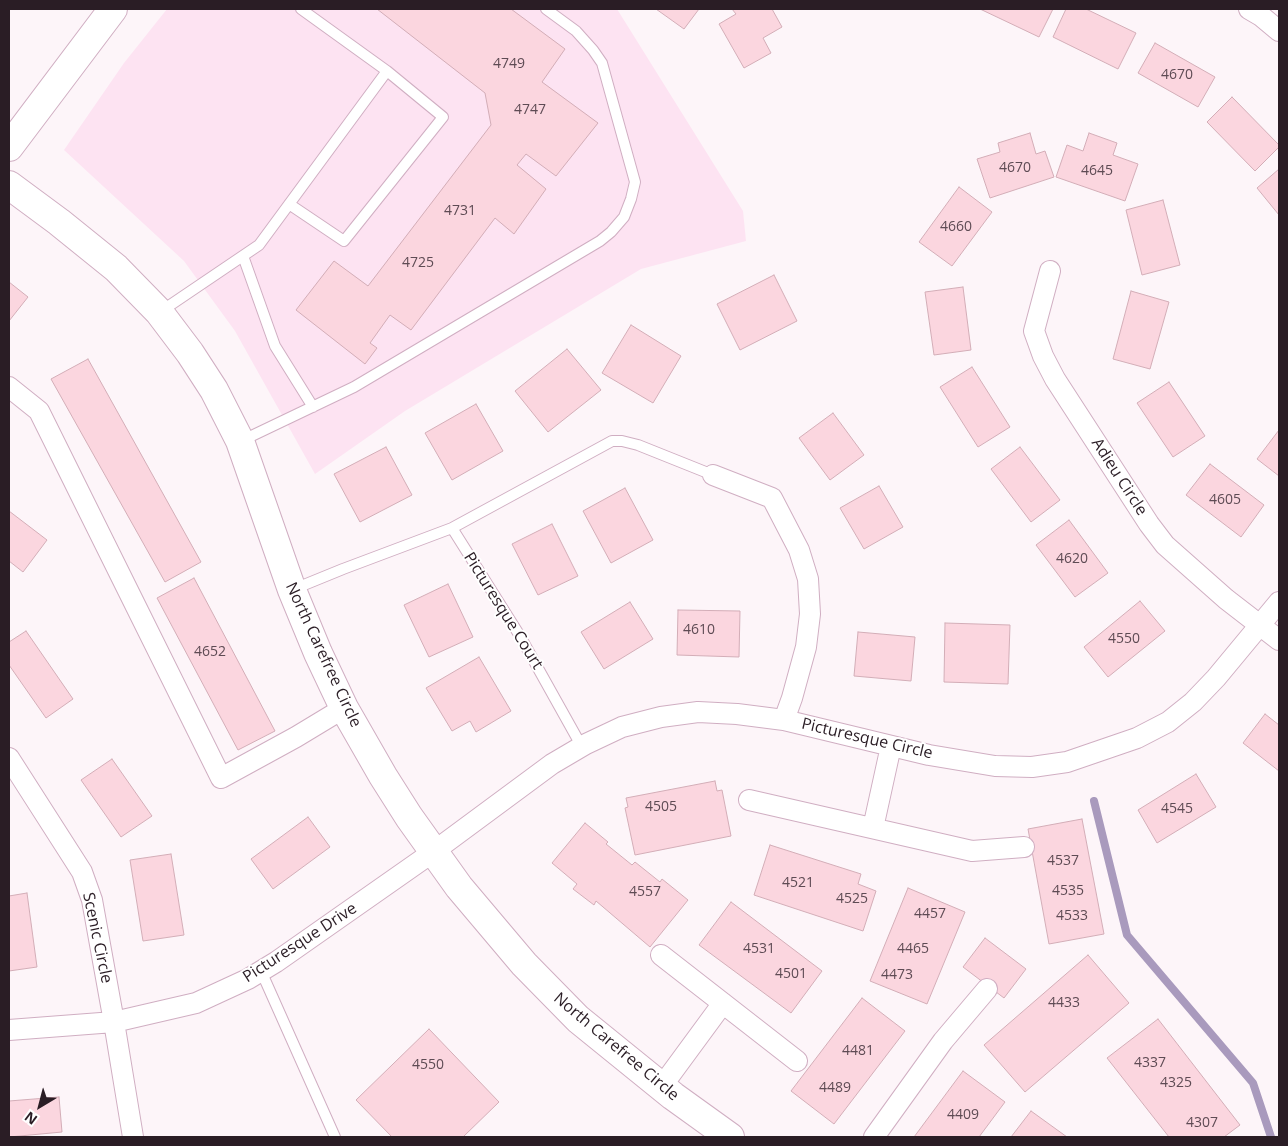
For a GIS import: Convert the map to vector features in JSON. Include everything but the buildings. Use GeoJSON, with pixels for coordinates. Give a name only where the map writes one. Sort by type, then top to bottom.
{"type":"FeatureCollection","features":[{"type":"Feature","properties":{"kind":"main road"},"geometry":{"type":"LineString","coordinates":[[9,147],[113,9]]}},
{"type":"Feature","properties":{"kind":"main road","name":"North Carefree Circle"},"geometry":{"type":"LineString","coordinates":[[9,185],[116,268],[159,312],[190,353],[214,390],[240,441],[292,590],[318,653],[344,708],[383,776],[433,852],[494,930],[550,992],[604,1041],[730,1137]]}},
{"type":"Feature","properties":{"kind":"street"},"geometry":{"type":"LineString","coordinates":[[1249,9],[1279,31]]}},
{"type":"Feature","properties":{"kind":"street","name":"Adieu Circle"},"geometry":{"type":"LineString","coordinates":[[1050,271],[1034,331],[1043,356],[1056,379],[1149,524],[1165,545],[1226,600],[1279,640]]}},
{"type":"Feature","properties":{"kind":"street"},"geometry":{"type":"LineString","coordinates":[[9,387],[38,411],[221,778],[344,708]]}},
{"type":"Feature","properties":{"kind":"street"},"geometry":{"type":"LineString","coordinates":[[713,475],[772,498],[799,550],[808,579],[810,614],[806,647],[784,720]]}},
{"type":"Feature","properties":{"kind":"street","name":"Picturesque Circle"},"geometry":{"type":"LineString","coordinates":[[433,852],[552,764],[582,747],[622,727],[680,714],[698,712],[784,720],[929,755],[995,766],[1032,767],[1067,762],[1137,738],[1168,722],[1193,702],[1216,678],[1279,602]]}},
{"type":"Feature","properties":{"kind":"street"},"geometry":{"type":"LineString","coordinates":[[873,828],[891,746]]}},
{"type":"Feature","properties":{"kind":"street","name":"Scenic Circle"},"geometry":{"type":"LineString","coordinates":[[9,758],[82,872],[92,900],[133,1137]]}},
{"type":"Feature","properties":{"kind":"street"},"geometry":{"type":"LineString","coordinates":[[749,800],[972,851],[1024,847]]}},
{"type":"Feature","properties":{"kind":"street","name":"Picturesque Drive"},"geometry":{"type":"LineString","coordinates":[[9,1030],[114,1022],[196,1003],[262,971],[433,852]]}},
{"type":"Feature","properties":{"kind":"street"},"geometry":{"type":"LineString","coordinates":[[660,955],[797,1061]]}},
{"type":"Feature","properties":{"kind":"street"},"geometry":{"type":"LineString","coordinates":[[874,1137],[943,1041],[987,989]]}},
{"type":"Feature","properties":{"kind":"street"},"geometry":{"type":"LineString","coordinates":[[662,1086],[722,1003]]}},
{"type":"Feature","properties":{"kind":"lane"},"geometry":{"type":"LineString","coordinates":[[288,204],[344,241],[443,117],[387,71],[301,9]]}},
{"type":"Feature","properties":{"kind":"lane"},"geometry":{"type":"LineString","coordinates":[[240,441],[354,387],[600,241],[624,217],[635,182],[602,63],[576,32],[546,9]]}},
{"type":"Feature","properties":{"kind":"lane"},"geometry":{"type":"LineString","coordinates":[[159,312],[258,245],[387,71]]}},
{"type":"Feature","properties":{"kind":"lane"},"geometry":{"type":"LineString","coordinates":[[243,256],[275,346],[313,407]]}},
{"type":"Feature","properties":{"kind":"lane"},"geometry":{"type":"LineString","coordinates":[[292,590],[343,568],[452,528],[612,441],[622,441],[638,445],[713,475]]}},
{"type":"Feature","properties":{"kind":"lane","name":"Picturesque Court"},"geometry":{"type":"LineString","coordinates":[[452,528],[520,636],[582,747]]}},
{"type":"Feature","properties":{"kind":"lane"},"geometry":{"type":"LineString","coordinates":[[262,971],[335,1137]]}},
{"type":"Feature","properties":{"kind":"shaded area"},"geometry":{"type":"Polygon","coordinates":[[[167,9],[617,9],[743,211],[746,241],[641,269],[405,411],[315,474],[235,331],[184,261],[64,150],[124,63],[167,9]]]}},
{"type":"Feature","properties":{"kind":"waterway"},"geometry":{"type":"LineString","coordinates":[[1094,801],[1127,935],[1253,1083],[1271,1137]]}}]}
